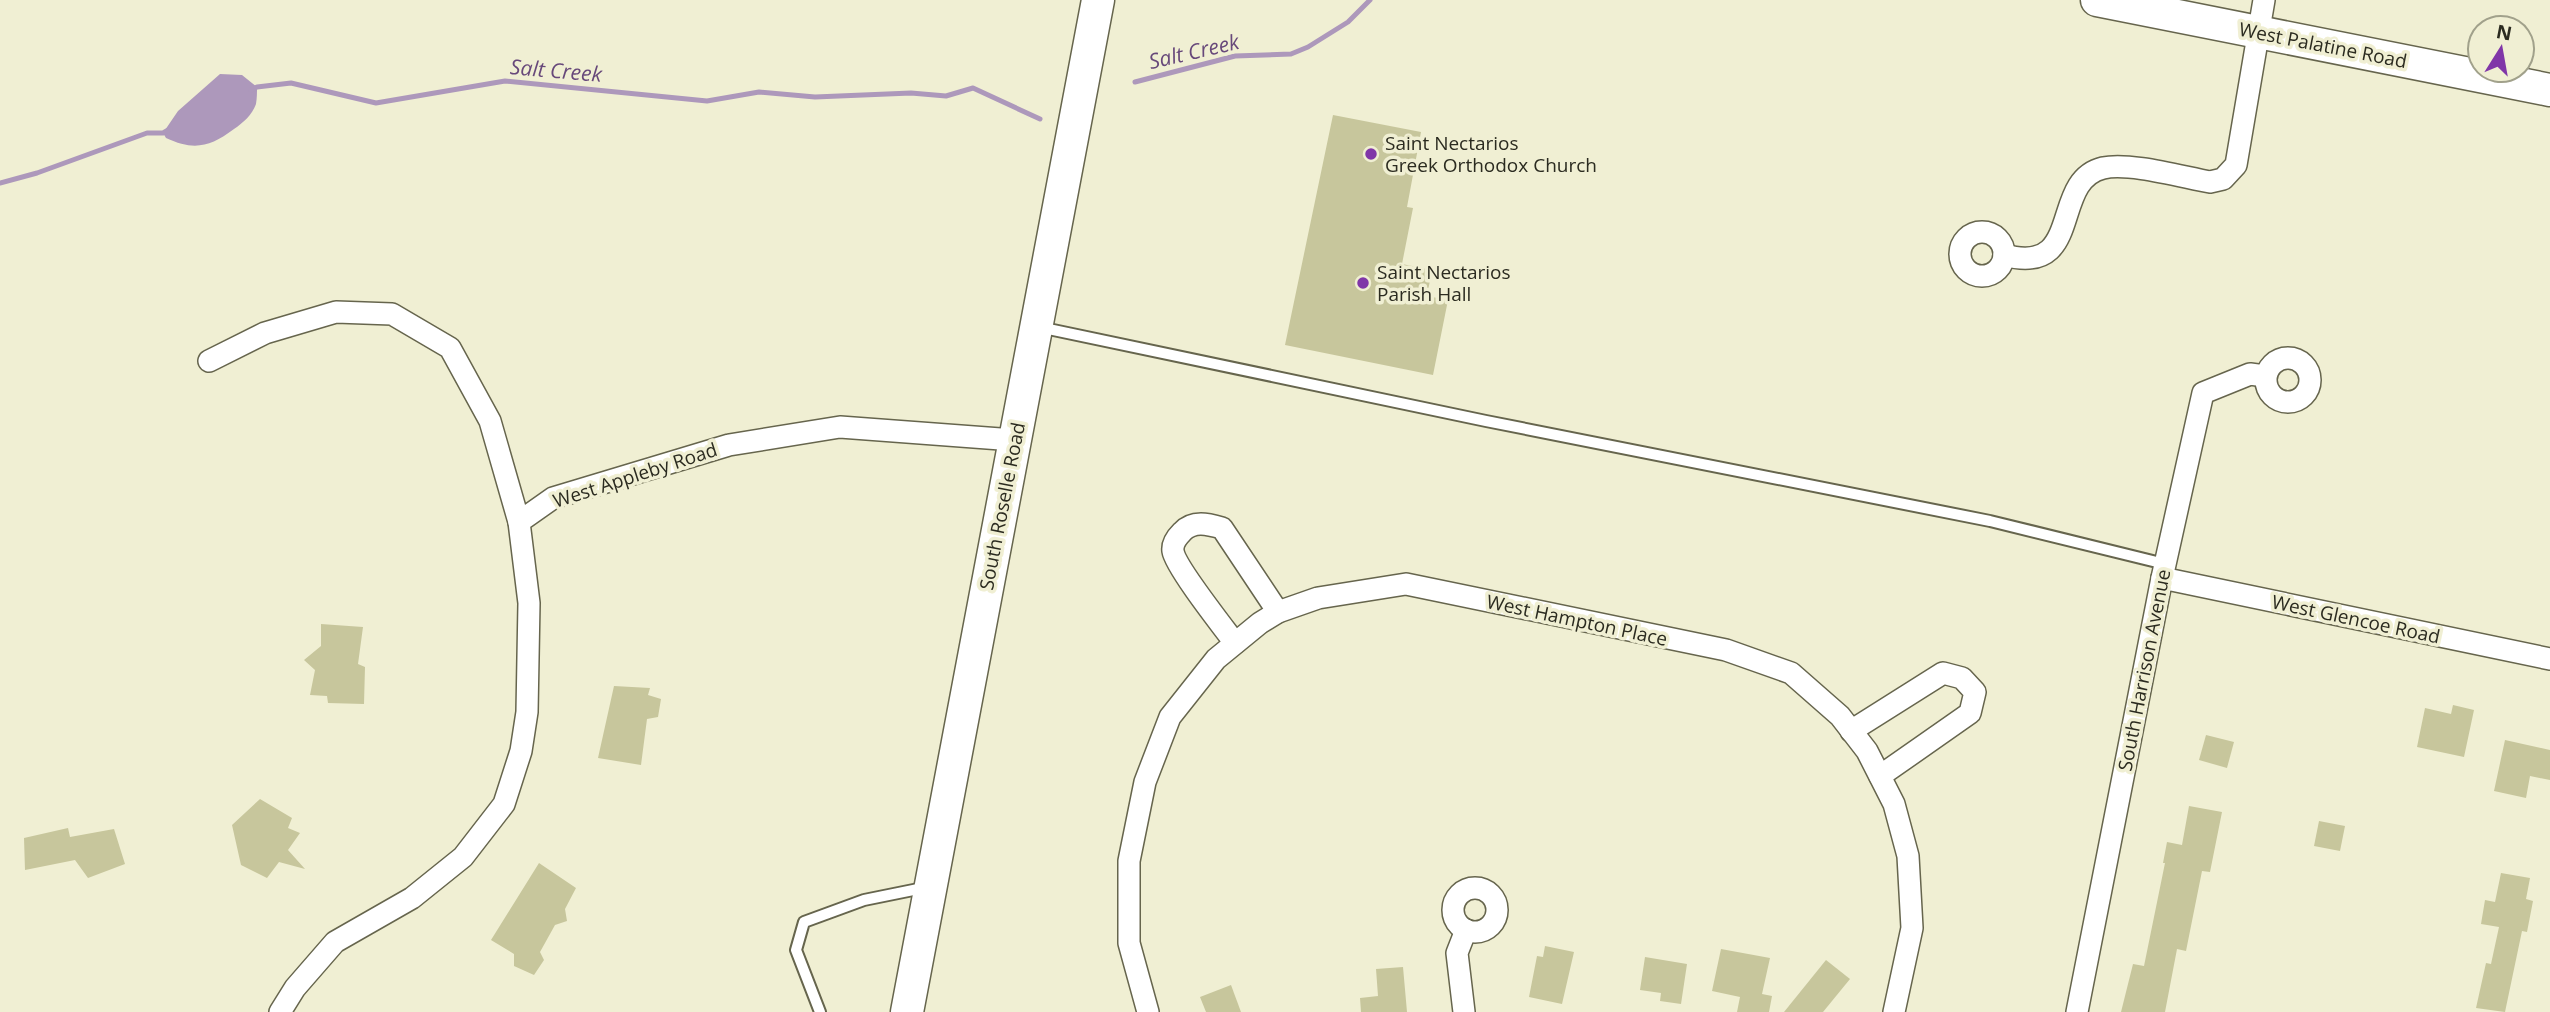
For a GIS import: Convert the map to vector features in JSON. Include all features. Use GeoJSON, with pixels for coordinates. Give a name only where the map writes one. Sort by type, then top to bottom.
{"type":"FeatureCollection","features":[{"type":"Feature","properties":{"kind":"main road","name":"South Roselle Road"},"geometry":{"type":"LineString","coordinates":[[907,1012],[1098,0]]}},
{"type":"Feature","properties":{"kind":"main road","name":"West Palatine Road"},"geometry":{"type":"LineString","coordinates":[[2097,0],[2550,90]]}},
{"type":"Feature","properties":{"kind":"street"},"geometry":{"type":"LineString","coordinates":[[2004,255],[2021,260],[2047,254],[2063,233],[2072,199],[2081,181],[2102,168],[2130,168],[2210,182],[2223,179],[2236,165],[2264,0]]}},
{"type":"Feature","properties":{"kind":"street"},"geometry":{"type":"LineString","coordinates":[[209,361],[265,334],[336,312],[392,314],[450,348],[490,421],[519,522],[529,603],[527,712],[521,751],[504,804],[463,857],[412,898],[334,942],[295,988],[280,1012]]}},
{"type":"Feature","properties":{"kind":"street","name":"South Harrison Avenue"},"geometry":{"type":"LineString","coordinates":[[2077,1012],[2164,571],[2203,393],[2250,374],[2265,376]]}},
{"type":"Feature","properties":{"kind":"street","name":"West Appleby Road"},"geometry":{"type":"LineString","coordinates":[[519,522],[553,498],[729,445],[840,427],[1014,440]]}},
{"type":"Feature","properties":{"kind":"street"},"geometry":{"type":"LineString","coordinates":[[1235,643],[1180,566],[1173,551],[1175,539],[1187,526],[1205,523],[1223,528],[1279,612]]}},
{"type":"Feature","properties":{"kind":"street","name":"West Glencoe Road"},"geometry":{"type":"LineString","coordinates":[[2164,571],[2550,659]]}},
{"type":"Feature","properties":{"kind":"street","name":"West Hampton Place"},"geometry":{"type":"LineString","coordinates":[[1148,1012],[1129,943],[1129,861],[1145,782],[1170,717],[1216,659],[1279,612],[1318,598],[1406,584],[1739,655],[1791,673],[1840,716],[1852,731],[1867,751],[1895,804],[1908,856],[1912,928],[1894,1012]]}},
{"type":"Feature","properties":{"kind":"street"},"geometry":{"type":"LineString","coordinates":[[1852,731],[1943,673],[1962,678],[1975,692],[1970,713],[1880,776]]}},
{"type":"Feature","properties":{"kind":"street"},"geometry":{"type":"LineString","coordinates":[[1464,1012],[1457,953],[1466,930]]}},
{"type":"Feature","properties":{"kind":"lane"},"geometry":{"type":"LineString","coordinates":[[1036,326],[1486,421],[1990,522],[2164,571]]}},
{"type":"Feature","properties":{"kind":"lane"},"geometry":{"type":"LineString","coordinates":[[820,1012],[796,950],[804,922],[864,900],[930,886]]}},
{"type":"Feature","properties":{"kind":"shaded area"},"geometry":{"type":"Polygon","coordinates":[[[220,74],[242,75],[257,87],[256,104],[250,115],[217,140],[202,145],[185,145],[166,138],[163,133],[178,111],[220,74]]]}},
{"type":"Feature","properties":{"kind":"building","name":"Saint Nectarios Parish Hall"},"geometry":{"type":"Polygon","coordinates":[[[1333,115],[1421,132],[1407,207],[1413,208],[1402,264],[1432,270],[1427,296],[1448,300],[1433,375],[1285,345],[1333,115]]]}},
{"type":"Feature","properties":{"kind":"building"},"geometry":{"type":"Polygon","coordinates":[[[321,624],[363,627],[358,664],[365,667],[364,704],[328,703],[327,696],[310,695],[315,670],[304,660],[321,646],[321,624]]]}},
{"type":"Feature","properties":{"kind":"building"},"geometry":{"type":"Polygon","coordinates":[[[614,686],[650,688],[648,695],[661,699],[658,717],[647,719],[641,765],[598,758],[614,686]]]}},
{"type":"Feature","properties":{"kind":"building"},"geometry":{"type":"Polygon","coordinates":[[[2453,705],[2474,710],[2464,757],[2417,747],[2425,708],[2451,714],[2453,705]]]}},
{"type":"Feature","properties":{"kind":"building"},"geometry":{"type":"Polygon","coordinates":[[[2206,735],[2234,742],[2227,768],[2199,760],[2206,735]]]}},
{"type":"Feature","properties":{"kind":"building"},"geometry":{"type":"Polygon","coordinates":[[[2505,740],[2550,750],[2550,780],[2530,776],[2526,798],[2494,791],[2505,740]]]}},
{"type":"Feature","properties":{"kind":"building"},"geometry":{"type":"Polygon","coordinates":[[[260,799],[292,818],[288,828],[300,833],[288,850],[305,869],[279,862],[267,878],[241,865],[232,825],[260,799]]]}},
{"type":"Feature","properties":{"kind":"building"},"geometry":{"type":"Polygon","coordinates":[[[2189,806],[2222,812],[2210,872],[2202,871],[2186,951],[2177,949],[2165,1012],[2121,1012],[2133,964],[2144,966],[2167,842],[2182,845],[2189,806]]]}},
{"type":"Feature","properties":{"kind":"building"},"geometry":{"type":"Polygon","coordinates":[[[2319,821],[2345,826],[2340,851],[2314,846],[2319,821]]]}},
{"type":"Feature","properties":{"kind":"building"},"geometry":{"type":"Polygon","coordinates":[[[68,828],[70,837],[114,829],[125,864],[88,878],[75,860],[25,870],[24,838],[68,828]]]}},
{"type":"Feature","properties":{"kind":"building"},"geometry":{"type":"Polygon","coordinates":[[[539,863],[576,888],[565,909],[567,921],[555,925],[540,952],[544,960],[534,975],[514,966],[514,954],[491,940],[539,863]]]}},
{"type":"Feature","properties":{"kind":"building"},"geometry":{"type":"Polygon","coordinates":[[[2501,873],[2530,878],[2526,899],[2533,901],[2527,932],[2522,931],[2505,1012],[2476,1008],[2486,963],[2491,964],[2499,927],[2481,924],[2485,900],[2495,902],[2501,873]]]}},
{"type":"Feature","properties":{"kind":"building"},"geometry":{"type":"Polygon","coordinates":[[[1545,946],[1574,952],[1562,1004],[1529,997],[1537,956],[1543,957],[1545,946]]]}},
{"type":"Feature","properties":{"kind":"building"},"geometry":{"type":"Polygon","coordinates":[[[1721,949],[1770,958],[1762,994],[1772,996],[1769,1012],[1737,1012],[1740,997],[1712,991],[1721,949]]]}},
{"type":"Feature","properties":{"kind":"building"},"geometry":{"type":"Polygon","coordinates":[[[1645,957],[1687,964],[1681,1004],[1660,1001],[1661,993],[1640,990],[1645,957]]]}},
{"type":"Feature","properties":{"kind":"building"},"geometry":{"type":"Polygon","coordinates":[[[1826,960],[1850,979],[1823,1012],[1784,1012],[1826,960]]]}},
{"type":"Feature","properties":{"kind":"building"},"geometry":{"type":"Polygon","coordinates":[[[1403,967],[1407,1012],[1361,1012],[1360,998],[1378,996],[1376,969],[1403,967]]]}},
{"type":"Feature","properties":{"kind":"building"},"geometry":{"type":"Polygon","coordinates":[[[1231,985],[1241,1012],[1206,1012],[1200,997],[1231,985]]]}},
{"type":"Feature","properties":{"kind":"waterway","name":"Salt Creek"},"geometry":{"type":"LineString","coordinates":[[1135,82],[1235,56],[1291,54],[1308,47],[1348,22],[1370,0]]}},
{"type":"Feature","properties":{"kind":"waterway","name":"Salt Creek"},"geometry":{"type":"LineString","coordinates":[[251,90],[291,83],[376,103],[505,81],[707,101],[759,92],[815,97],[911,93],[946,96],[973,88],[1040,119]]}},
{"type":"Feature","properties":{"kind":"waterway","name":"Salt Creek"},"geometry":{"type":"LineString","coordinates":[[0,183],[37,173],[147,133],[163,133],[170,129]]}},
{"type":"Feature","properties":{"kind":"place","name":"Saint Nectarios Greek Orthodox Church"},"geometry":{"type":"Point","coordinates":[1371,154]}},
{"type":"Feature","properties":{"kind":"place","name":"Saint Nectarios Parish Hall"},"geometry":{"type":"Point","coordinates":[1363,283]}}]}
